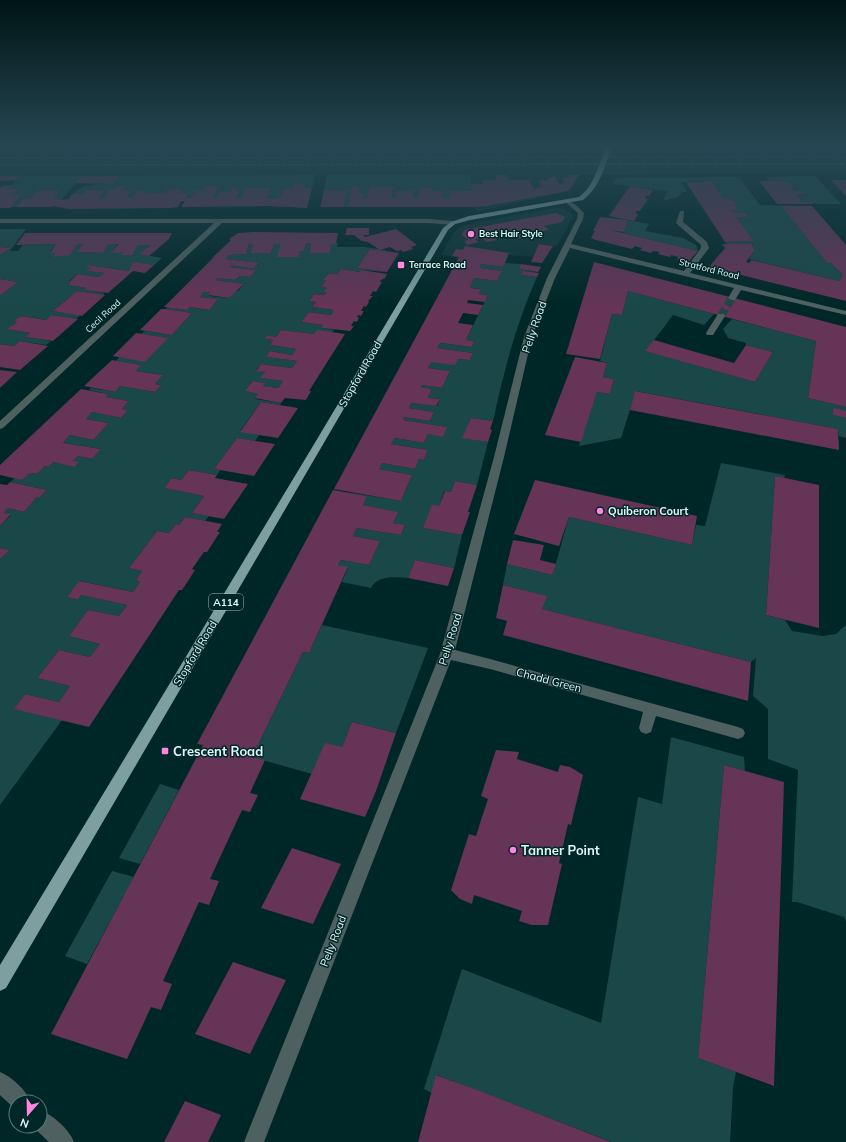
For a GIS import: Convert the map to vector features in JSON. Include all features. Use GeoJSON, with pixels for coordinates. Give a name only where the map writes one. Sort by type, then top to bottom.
{"type":"FeatureCollection","features":[{"type":"Feature","properties":{"kind":"main road","name":"A114"},"geometry":{"type":"LineString","coordinates":[[453,224],[469,218],[580,199]]}},
{"type":"Feature","properties":{"kind":"main road","name":"Stopford Road"},"geometry":{"type":"LineString","coordinates":[[0,982],[445,229],[453,224]]}},
{"type":"Feature","properties":{"kind":"street","name":"Pelly Road"},"geometry":{"type":"LineString","coordinates":[[254,1142],[447,654],[499,457],[528,337],[551,278],[580,219],[580,213],[568,202]]}},
{"type":"Feature","properties":{"kind":"street"},"geometry":{"type":"LineString","coordinates":[[682,212],[679,224],[704,244],[705,248],[686,273]]}},
{"type":"Feature","properties":{"kind":"street"},"geometry":{"type":"LineString","coordinates":[[0,221],[429,221],[453,224]]}},
{"type":"Feature","properties":{"kind":"street","name":"Cecil Road"},"geometry":{"type":"LineString","coordinates":[[0,426],[220,221]]}},
{"type":"Feature","properties":{"kind":"street","name":"Stratford Road"},"geometry":{"type":"LineString","coordinates":[[568,245],[846,313]]}},
{"type":"Feature","properties":{"kind":"street"},"geometry":{"type":"LineString","coordinates":[[732,298],[739,287]]}},
{"type":"Feature","properties":{"kind":"street"},"geometry":{"type":"LineString","coordinates":[[710,333],[721,316]]}},
{"type":"Feature","properties":{"kind":"street","name":"Chadd Green"},"geometry":{"type":"LineString","coordinates":[[447,654],[738,732]]}},
{"type":"Feature","properties":{"kind":"street"},"geometry":{"type":"LineString","coordinates":[[646,728],[650,708]]}},
{"type":"Feature","properties":{"kind":"street"},"geometry":{"type":"LineString","coordinates":[[0,1082],[13,1094]]}},
{"type":"Feature","properties":{"kind":"street"},"geometry":{"type":"LineString","coordinates":[[48,1127],[64,1142]]}},
{"type":"Feature","properties":{"kind":"shaded area"},"geometry":{"type":"Polygon","coordinates":[[[12,199],[23,199],[17,207],[10,207],[12,199]]]}},
{"type":"Feature","properties":{"kind":"shaded area"},"geometry":{"type":"Polygon","coordinates":[[[345,199],[350,199],[348,207],[344,207],[345,199]]]}},
{"type":"Feature","properties":{"kind":"shaded area"},"geometry":{"type":"Polygon","coordinates":[[[473,199],[531,199],[477,212],[474,207],[473,199]]]}},
{"type":"Feature","properties":{"kind":"shaded area"},"geometry":{"type":"Polygon","coordinates":[[[732,199],[756,199],[760,205],[812,206],[781,206],[827,263],[831,263],[843,275],[839,281],[749,259],[755,250],[751,244],[727,244],[725,242],[753,241],[736,217],[748,217],[745,213],[734,213],[731,210],[739,209],[735,204],[738,203],[732,199]]]}},
{"type":"Feature","properties":{"kind":"shaded area"},"geometry":{"type":"Polygon","coordinates":[[[800,199],[837,199],[841,204],[816,204],[813,202],[803,202],[800,199]]]}},
{"type":"Feature","properties":{"kind":"shaded area"},"geometry":{"type":"Polygon","coordinates":[[[554,208],[562,208],[571,213],[572,218],[557,246],[539,244],[533,257],[509,255],[505,263],[441,255],[454,232],[460,227],[468,224],[554,208]]]}},
{"type":"Feature","properties":{"kind":"shaded area"},"geometry":{"type":"Polygon","coordinates":[[[628,220],[649,224],[645,231],[683,238],[696,245],[698,251],[623,233],[628,220]]]}},
{"type":"Feature","properties":{"kind":"shaded area"},"geometry":{"type":"Polygon","coordinates":[[[0,229],[26,229],[10,251],[18,251],[23,245],[56,244],[50,252],[59,255],[70,255],[78,244],[83,244],[78,252],[103,253],[109,244],[117,244],[113,252],[123,252],[122,255],[131,255],[138,245],[151,245],[140,254],[162,258],[154,265],[133,263],[129,271],[88,265],[91,268],[87,271],[104,273],[99,277],[78,274],[69,281],[71,282],[68,285],[87,288],[85,290],[104,293],[103,295],[77,291],[53,311],[80,315],[76,319],[51,315],[46,320],[21,316],[15,321],[17,322],[8,329],[30,333],[25,337],[51,341],[46,345],[20,341],[14,346],[0,344],[0,296],[18,282],[0,279],[0,255],[9,248],[0,247],[0,229]]]}},
{"type":"Feature","properties":{"kind":"shaded area"},"geometry":{"type":"Polygon","coordinates":[[[311,243],[309,253],[330,253],[332,243],[338,243],[337,247],[364,247],[386,250],[370,249],[357,268],[387,272],[362,270],[360,272],[341,269],[337,274],[329,273],[324,279],[326,280],[321,287],[327,288],[323,292],[326,293],[324,295],[314,294],[309,301],[316,302],[312,307],[334,310],[331,315],[309,312],[301,322],[323,325],[321,328],[334,330],[332,333],[314,334],[281,330],[276,337],[267,335],[265,339],[273,340],[270,345],[296,349],[292,355],[270,351],[266,357],[297,361],[292,368],[261,364],[256,370],[265,372],[261,378],[283,381],[278,388],[263,386],[264,383],[253,381],[246,391],[258,394],[255,399],[281,403],[280,405],[261,402],[240,431],[259,435],[255,441],[237,438],[214,469],[220,470],[217,475],[189,470],[181,480],[172,478],[164,488],[204,496],[192,513],[209,516],[205,521],[185,517],[179,525],[176,524],[169,533],[157,531],[129,568],[142,571],[136,580],[140,582],[133,592],[80,581],[67,597],[78,600],[81,595],[127,605],[119,616],[88,610],[69,636],[100,644],[90,657],[59,650],[37,678],[70,686],[59,702],[25,694],[15,708],[62,720],[0,805],[0,559],[8,550],[0,548],[0,526],[11,515],[4,513],[8,508],[24,512],[37,497],[39,498],[47,490],[10,482],[15,478],[22,480],[30,473],[37,474],[45,466],[49,467],[53,462],[74,467],[73,461],[78,456],[92,459],[101,449],[63,443],[70,435],[93,440],[109,423],[86,419],[92,412],[121,418],[128,410],[122,409],[129,401],[106,397],[108,394],[89,390],[91,388],[115,392],[120,386],[155,392],[161,385],[155,384],[163,375],[136,371],[141,365],[116,361],[119,357],[145,361],[167,338],[141,334],[145,331],[172,335],[192,313],[166,309],[168,307],[187,310],[190,307],[208,310],[218,299],[200,297],[204,292],[210,293],[209,296],[229,298],[235,291],[238,291],[244,284],[216,280],[218,278],[235,280],[240,276],[250,277],[256,270],[230,267],[232,265],[258,265],[260,263],[226,259],[229,255],[246,254],[249,244],[253,244],[250,253],[271,253],[274,244],[281,244],[299,257],[300,251],[304,251],[306,244],[311,243]]]}},
{"type":"Feature","properties":{"kind":"shaded area"},"geometry":{"type":"Polygon","coordinates":[[[505,263],[521,264],[519,269],[539,273],[523,271],[521,275],[537,277],[511,348],[493,421],[471,418],[463,437],[488,442],[477,485],[455,481],[451,492],[444,491],[439,506],[423,528],[462,535],[454,568],[415,560],[408,578],[393,577],[382,579],[371,588],[342,582],[348,568],[338,565],[341,560],[369,565],[380,541],[353,536],[357,528],[401,535],[405,526],[393,523],[397,512],[363,505],[367,496],[335,490],[401,501],[412,475],[379,469],[382,463],[415,469],[419,459],[424,460],[428,450],[391,444],[395,438],[424,443],[428,434],[443,436],[446,427],[403,420],[404,417],[430,421],[434,412],[409,408],[411,403],[437,406],[440,399],[428,398],[432,389],[421,387],[422,385],[442,388],[450,371],[428,368],[431,362],[458,359],[470,360],[473,353],[437,348],[440,343],[472,347],[474,341],[466,340],[488,295],[479,294],[481,289],[470,288],[474,278],[497,281],[502,271],[480,268],[481,264],[503,267],[505,263]]]}},
{"type":"Feature","properties":{"kind":"shaded area"},"geometry":{"type":"Polygon","coordinates":[[[628,291],[714,314],[704,325],[673,315],[646,351],[755,382],[773,352],[746,345],[746,343],[728,338],[723,329],[732,319],[816,341],[808,398],[846,407],[846,411],[833,409],[833,415],[846,418],[846,438],[839,436],[838,429],[636,391],[621,438],[579,446],[597,392],[610,394],[614,379],[603,377],[607,363],[600,361],[612,314],[622,315],[628,291]]]}},
{"type":"Feature","properties":{"kind":"shaded area"},"geometry":{"type":"Polygon","coordinates":[[[721,463],[785,475],[784,478],[775,476],[766,615],[785,620],[792,631],[823,636],[836,634],[846,625],[846,921],[844,917],[797,902],[792,902],[798,770],[768,759],[768,709],[753,696],[756,658],[751,662],[542,609],[546,596],[503,585],[507,564],[552,575],[569,517],[692,545],[696,525],[705,526],[721,463]]]}},
{"type":"Feature","properties":{"kind":"shaded area"},"geometry":{"type":"Polygon","coordinates":[[[322,625],[428,648],[396,733],[352,722],[342,747],[312,774],[252,757],[303,652],[309,653],[322,625]]]}},
{"type":"Feature","properties":{"kind":"shaded area"},"geometry":{"type":"Polygon","coordinates":[[[671,737],[744,757],[745,771],[724,765],[698,1058],[736,1072],[733,1087],[730,1142],[612,1142],[437,1075],[432,1093],[424,1089],[462,969],[601,1023],[638,797],[662,804],[671,737]]]}},
{"type":"Feature","properties":{"kind":"shaded area"},"geometry":{"type":"Polygon","coordinates":[[[160,784],[179,790],[140,864],[119,858],[160,784]]]}},
{"type":"Feature","properties":{"kind":"shaded area"},"geometry":{"type":"Polygon","coordinates":[[[112,871],[134,877],[87,964],[65,956],[112,871]]]}},
{"type":"Feature","properties":{"kind":"building"},"geometry":{"type":"Polygon","coordinates":[[[0,199],[17,199],[10,208],[0,208],[0,199]]]}},
{"type":"Feature","properties":{"kind":"building"},"geometry":{"type":"Polygon","coordinates":[[[23,199],[309,199],[307,208],[270,206],[181,207],[185,201],[181,201],[178,207],[170,208],[69,209],[53,206],[16,207],[23,199]]]}},
{"type":"Feature","properties":{"kind":"building"},"geometry":{"type":"Polygon","coordinates":[[[322,199],[346,199],[344,207],[320,207],[322,199]]]}},
{"type":"Feature","properties":{"kind":"building"},"geometry":{"type":"Polygon","coordinates":[[[350,199],[523,199],[474,207],[348,207],[350,199]]]}},
{"type":"Feature","properties":{"kind":"building"},"geometry":{"type":"Polygon","coordinates":[[[621,199],[648,199],[640,211],[635,213],[638,214],[634,221],[609,216],[621,199]]]}},
{"type":"Feature","properties":{"kind":"building"},"geometry":{"type":"Polygon","coordinates":[[[697,199],[732,199],[739,204],[735,204],[739,210],[731,210],[734,213],[745,213],[747,215],[748,217],[736,217],[754,241],[725,242],[697,199]]]}},
{"type":"Feature","properties":{"kind":"building"},"geometry":{"type":"Polygon","coordinates":[[[773,199],[800,199],[803,202],[813,202],[814,204],[777,204],[773,199]]]}},
{"type":"Feature","properties":{"kind":"building"},"geometry":{"type":"Polygon","coordinates":[[[781,206],[812,206],[846,245],[846,301],[709,267],[725,248],[722,244],[751,244],[755,250],[746,262],[749,263],[752,260],[839,281],[843,275],[831,263],[827,263],[781,206]]]}},
{"type":"Feature","properties":{"kind":"building"},"geometry":{"type":"Polygon","coordinates":[[[556,213],[565,217],[562,222],[544,226],[549,230],[532,233],[527,229],[518,231],[526,237],[518,239],[515,236],[506,238],[501,234],[492,236],[497,240],[487,242],[482,238],[475,239],[479,242],[468,245],[464,241],[468,240],[462,235],[464,230],[556,213]]]}},
{"type":"Feature","properties":{"kind":"building"},"geometry":{"type":"Polygon","coordinates":[[[600,217],[628,220],[624,232],[610,230],[698,251],[688,262],[677,259],[678,257],[671,255],[670,257],[658,254],[660,252],[653,251],[651,253],[640,250],[642,248],[635,246],[632,249],[596,240],[591,238],[600,217]]]}},
{"type":"Feature","properties":{"kind":"building"},"geometry":{"type":"Polygon","coordinates":[[[347,228],[369,228],[369,235],[363,235],[365,237],[396,229],[417,245],[411,247],[413,249],[403,252],[401,250],[397,251],[390,247],[380,250],[354,235],[345,235],[347,228]]]}},
{"type":"Feature","properties":{"kind":"building"},"geometry":{"type":"Polygon","coordinates":[[[25,233],[172,233],[169,239],[149,256],[139,254],[151,245],[138,245],[132,255],[121,255],[123,252],[112,253],[118,244],[109,244],[103,253],[77,252],[83,244],[78,244],[70,255],[53,257],[56,253],[50,253],[56,244],[16,245],[25,233]]]}},
{"type":"Feature","properties":{"kind":"building"},"geometry":{"type":"Polygon","coordinates":[[[238,233],[338,233],[336,244],[332,243],[330,253],[309,253],[311,243],[306,244],[304,251],[300,251],[299,257],[277,257],[281,244],[274,244],[271,253],[250,253],[253,244],[249,244],[246,254],[229,255],[226,259],[260,263],[252,268],[232,265],[230,267],[256,270],[250,277],[240,276],[235,280],[218,278],[216,280],[244,284],[229,298],[208,295],[210,293],[204,292],[200,297],[218,299],[209,310],[190,307],[187,310],[164,307],[231,240],[229,239],[238,233]]]}},
{"type":"Feature","properties":{"kind":"building"},"geometry":{"type":"Polygon","coordinates":[[[539,244],[553,246],[542,263],[531,262],[539,244]]]}},
{"type":"Feature","properties":{"kind":"building"},"geometry":{"type":"Polygon","coordinates":[[[465,246],[509,253],[503,267],[481,264],[480,268],[502,271],[497,281],[474,278],[470,288],[481,289],[479,294],[488,295],[485,302],[468,300],[467,303],[483,305],[478,315],[463,313],[458,323],[473,325],[466,340],[474,341],[472,347],[440,343],[437,348],[473,353],[470,360],[458,359],[455,365],[431,362],[428,368],[450,371],[442,388],[422,385],[421,387],[432,389],[428,398],[440,399],[436,406],[411,403],[409,408],[434,412],[430,421],[404,417],[403,420],[447,427],[443,437],[428,434],[424,443],[395,438],[391,444],[428,450],[424,460],[419,459],[415,469],[382,463],[379,469],[412,475],[401,501],[334,489],[459,257],[452,256],[456,249],[463,250],[465,246]]]}},
{"type":"Feature","properties":{"kind":"building"},"geometry":{"type":"Polygon","coordinates":[[[0,247],[10,248],[0,255],[0,247]]]}},
{"type":"Feature","properties":{"kind":"building"},"geometry":{"type":"Polygon","coordinates":[[[370,249],[399,253],[387,272],[357,268],[370,249]]]}},
{"type":"Feature","properties":{"kind":"building"},"geometry":{"type":"Polygon","coordinates":[[[133,262],[154,265],[145,273],[133,271],[108,293],[84,290],[87,288],[68,285],[71,282],[69,282],[78,274],[99,277],[104,273],[86,271],[91,268],[86,267],[88,265],[129,271],[133,262]]]}},
{"type":"Feature","properties":{"kind":"building"},"geometry":{"type":"Polygon","coordinates":[[[594,262],[846,327],[846,407],[808,398],[816,341],[628,291],[622,315],[612,314],[600,359],[566,354],[594,262]]]}},
{"type":"Feature","properties":{"kind":"building"},"geometry":{"type":"Polygon","coordinates":[[[521,264],[541,267],[538,272],[519,269],[521,264]]]}},
{"type":"Feature","properties":{"kind":"building"},"geometry":{"type":"Polygon","coordinates":[[[341,269],[387,274],[385,278],[381,280],[380,282],[382,282],[376,292],[373,291],[370,296],[373,296],[368,301],[369,302],[366,307],[364,306],[361,311],[364,311],[361,316],[358,315],[357,317],[359,317],[357,322],[354,321],[351,326],[354,326],[350,331],[321,328],[323,325],[301,322],[309,312],[331,315],[334,310],[312,307],[316,302],[309,301],[314,294],[324,295],[326,293],[323,292],[327,288],[321,287],[326,280],[323,280],[329,273],[337,274],[341,269]]]}},
{"type":"Feature","properties":{"kind":"building"},"geometry":{"type":"Polygon","coordinates":[[[523,271],[539,273],[537,277],[521,275],[523,271]]]}},
{"type":"Feature","properties":{"kind":"building"},"geometry":{"type":"Polygon","coordinates":[[[0,279],[18,282],[0,296],[0,279]]]}},
{"type":"Feature","properties":{"kind":"building"},"geometry":{"type":"Polygon","coordinates":[[[77,291],[105,295],[82,316],[53,311],[77,291]]]}},
{"type":"Feature","properties":{"kind":"building"},"geometry":{"type":"Polygon","coordinates":[[[161,309],[192,313],[172,335],[140,330],[161,309]]]}},
{"type":"Feature","properties":{"kind":"building"},"geometry":{"type":"Polygon","coordinates":[[[51,315],[78,319],[53,341],[25,337],[30,333],[7,329],[17,322],[14,321],[21,316],[46,320],[51,315]]]}},
{"type":"Feature","properties":{"kind":"building"},"geometry":{"type":"Polygon","coordinates":[[[281,330],[314,334],[317,330],[345,334],[309,391],[311,391],[306,400],[285,398],[281,403],[255,398],[258,394],[245,391],[253,381],[265,383],[263,386],[278,388],[283,381],[260,378],[265,372],[256,371],[261,364],[292,368],[297,361],[266,357],[270,351],[292,355],[296,349],[270,345],[273,340],[265,339],[267,335],[276,337],[281,330]]]}},
{"type":"Feature","properties":{"kind":"building"},"geometry":{"type":"Polygon","coordinates":[[[136,333],[168,338],[145,362],[113,356],[136,333]]]}},
{"type":"Feature","properties":{"kind":"building"},"geometry":{"type":"Polygon","coordinates":[[[654,340],[734,363],[746,345],[773,352],[755,382],[645,351],[654,340]]]}},
{"type":"Feature","properties":{"kind":"building"},"geometry":{"type":"Polygon","coordinates":[[[20,341],[48,346],[20,370],[0,367],[0,344],[14,346],[20,341]]]}},
{"type":"Feature","properties":{"kind":"building"},"geometry":{"type":"Polygon","coordinates":[[[575,357],[607,363],[603,377],[614,379],[610,394],[597,392],[581,442],[545,435],[575,357]]]}},
{"type":"Feature","properties":{"kind":"building"},"geometry":{"type":"Polygon","coordinates":[[[112,360],[141,365],[136,371],[163,375],[155,384],[161,385],[155,392],[120,386],[115,392],[84,386],[112,360]]]}},
{"type":"Feature","properties":{"kind":"building"},"geometry":{"type":"Polygon","coordinates":[[[0,370],[17,372],[0,388],[0,370]]]}},
{"type":"Feature","properties":{"kind":"building"},"geometry":{"type":"Polygon","coordinates":[[[81,389],[108,394],[106,397],[129,401],[122,409],[128,410],[121,418],[92,412],[86,419],[109,423],[93,440],[70,435],[63,443],[101,449],[92,459],[78,456],[73,461],[79,462],[74,467],[53,462],[49,467],[45,466],[37,474],[30,473],[22,480],[0,475],[0,465],[81,389]]]}},
{"type":"Feature","properties":{"kind":"building"},"geometry":{"type":"Polygon","coordinates":[[[635,391],[838,429],[839,450],[630,410],[635,391]]]}},
{"type":"Feature","properties":{"kind":"building"},"geometry":{"type":"Polygon","coordinates":[[[261,402],[298,408],[278,438],[240,432],[261,402]]]}},
{"type":"Feature","properties":{"kind":"building"},"geometry":{"type":"Polygon","coordinates":[[[833,408],[846,411],[846,418],[833,415],[833,408]]]}},
{"type":"Feature","properties":{"kind":"building"},"geometry":{"type":"Polygon","coordinates":[[[471,418],[493,421],[488,442],[462,438],[471,418]]]}},
{"type":"Feature","properties":{"kind":"building"},"geometry":{"type":"Polygon","coordinates":[[[237,438],[275,444],[254,476],[214,469],[237,438]]]}},
{"type":"Feature","properties":{"kind":"building"},"geometry":{"type":"Polygon","coordinates":[[[189,470],[217,475],[215,478],[248,484],[224,519],[192,513],[204,496],[164,488],[172,478],[181,480],[189,470]]]}},
{"type":"Feature","properties":{"kind":"building"},"geometry":{"type":"Polygon","coordinates":[[[775,476],[819,485],[819,628],[766,615],[775,476]]]}},
{"type":"Feature","properties":{"kind":"building","name":"Quiberon Court"},"geometry":{"type":"Polygon","coordinates":[[[535,480],[697,516],[692,545],[569,517],[559,546],[514,534],[535,480]]]}},
{"type":"Feature","properties":{"kind":"building"},"geometry":{"type":"Polygon","coordinates":[[[455,481],[477,485],[462,535],[423,528],[432,505],[439,506],[445,491],[451,492],[455,481]]]}},
{"type":"Feature","properties":{"kind":"building"},"geometry":{"type":"Polygon","coordinates":[[[10,482],[47,490],[39,498],[37,497],[24,512],[8,508],[4,513],[11,514],[0,526],[0,484],[7,485],[10,482]]]}},
{"type":"Feature","properties":{"kind":"building"},"geometry":{"type":"Polygon","coordinates":[[[333,490],[367,496],[363,505],[398,512],[393,523],[405,525],[401,535],[357,528],[353,536],[380,541],[369,565],[341,560],[338,565],[348,567],[309,653],[303,652],[252,757],[265,760],[250,793],[258,795],[250,812],[242,810],[210,879],[219,881],[209,905],[199,902],[163,981],[172,984],[161,1010],[151,1007],[127,1059],[51,1034],[203,745],[197,744],[333,490]]]}},
{"type":"Feature","properties":{"kind":"building"},"geometry":{"type":"Polygon","coordinates":[[[185,517],[222,524],[217,532],[220,532],[207,552],[204,552],[192,569],[195,570],[188,581],[182,590],[179,590],[89,727],[14,709],[25,694],[59,702],[70,686],[37,678],[59,650],[90,657],[100,644],[69,636],[88,610],[119,616],[127,605],[81,595],[78,600],[67,597],[79,581],[133,592],[140,582],[136,580],[142,571],[129,568],[157,531],[169,533],[176,524],[179,525],[185,517]]]}},
{"type":"Feature","properties":{"kind":"building"},"geometry":{"type":"Polygon","coordinates":[[[513,540],[544,545],[540,560],[556,564],[552,575],[507,564],[513,540]]]}},
{"type":"Feature","properties":{"kind":"building"},"geometry":{"type":"Polygon","coordinates":[[[0,548],[9,550],[0,559],[0,548]]]}},
{"type":"Feature","properties":{"kind":"building"},"geometry":{"type":"Polygon","coordinates":[[[415,560],[454,568],[448,586],[408,578],[415,560]]]}},
{"type":"Feature","properties":{"kind":"building"},"geometry":{"type":"Polygon","coordinates":[[[503,585],[547,596],[542,609],[751,662],[748,701],[503,635],[507,621],[496,618],[503,585]]]}},
{"type":"Feature","properties":{"kind":"building"},"geometry":{"type":"Polygon","coordinates":[[[352,722],[396,733],[376,791],[365,817],[300,799],[325,743],[342,747],[352,722]]]}},
{"type":"Feature","properties":{"kind":"building","name":"Tanner Point"},"geometry":{"type":"Polygon","coordinates":[[[496,750],[519,752],[517,759],[558,772],[560,765],[570,767],[583,775],[571,825],[568,824],[559,863],[562,864],[548,925],[532,925],[519,921],[522,911],[474,895],[472,904],[460,899],[451,890],[469,834],[476,836],[488,799],[481,796],[496,750]]]}},
{"type":"Feature","properties":{"kind":"building"},"geometry":{"type":"Polygon","coordinates":[[[724,765],[784,782],[774,1086],[698,1058],[724,765]]]}},
{"type":"Feature","properties":{"kind":"building"},"geometry":{"type":"Polygon","coordinates":[[[292,848],[341,864],[313,924],[261,908],[292,848]]]}},
{"type":"Feature","properties":{"kind":"building"},"geometry":{"type":"Polygon","coordinates":[[[233,962],[286,980],[250,1054],[195,1034],[233,962]]]}},
{"type":"Feature","properties":{"kind":"building"},"geometry":{"type":"Polygon","coordinates":[[[436,1075],[480,1091],[611,1142],[418,1142],[436,1075]]]}},
{"type":"Feature","properties":{"kind":"building"},"geometry":{"type":"Polygon","coordinates":[[[185,1101],[221,1115],[208,1142],[164,1142],[185,1101]]]}},
{"type":"Feature","properties":{"kind":"tunnel"},"geometry":{"type":"LineString","coordinates":[[721,316],[732,298]]}},
{"type":"Feature","properties":{"kind":"place","name":"Best Hair Style"},"geometry":{"type":"Point","coordinates":[471,234]}},
{"type":"Feature","properties":{"kind":"place","name":"Terrace Road"},"geometry":{"type":"Point","coordinates":[401,265]}},
{"type":"Feature","properties":{"kind":"place","name":"Quiberon Court"},"geometry":{"type":"Point","coordinates":[600,511]}},
{"type":"Feature","properties":{"kind":"place","name":"Crescent Road"},"geometry":{"type":"Point","coordinates":[165,751]}},
{"type":"Feature","properties":{"kind":"place","name":"Tanner Point"},"geometry":{"type":"Point","coordinates":[513,850]}}]}
